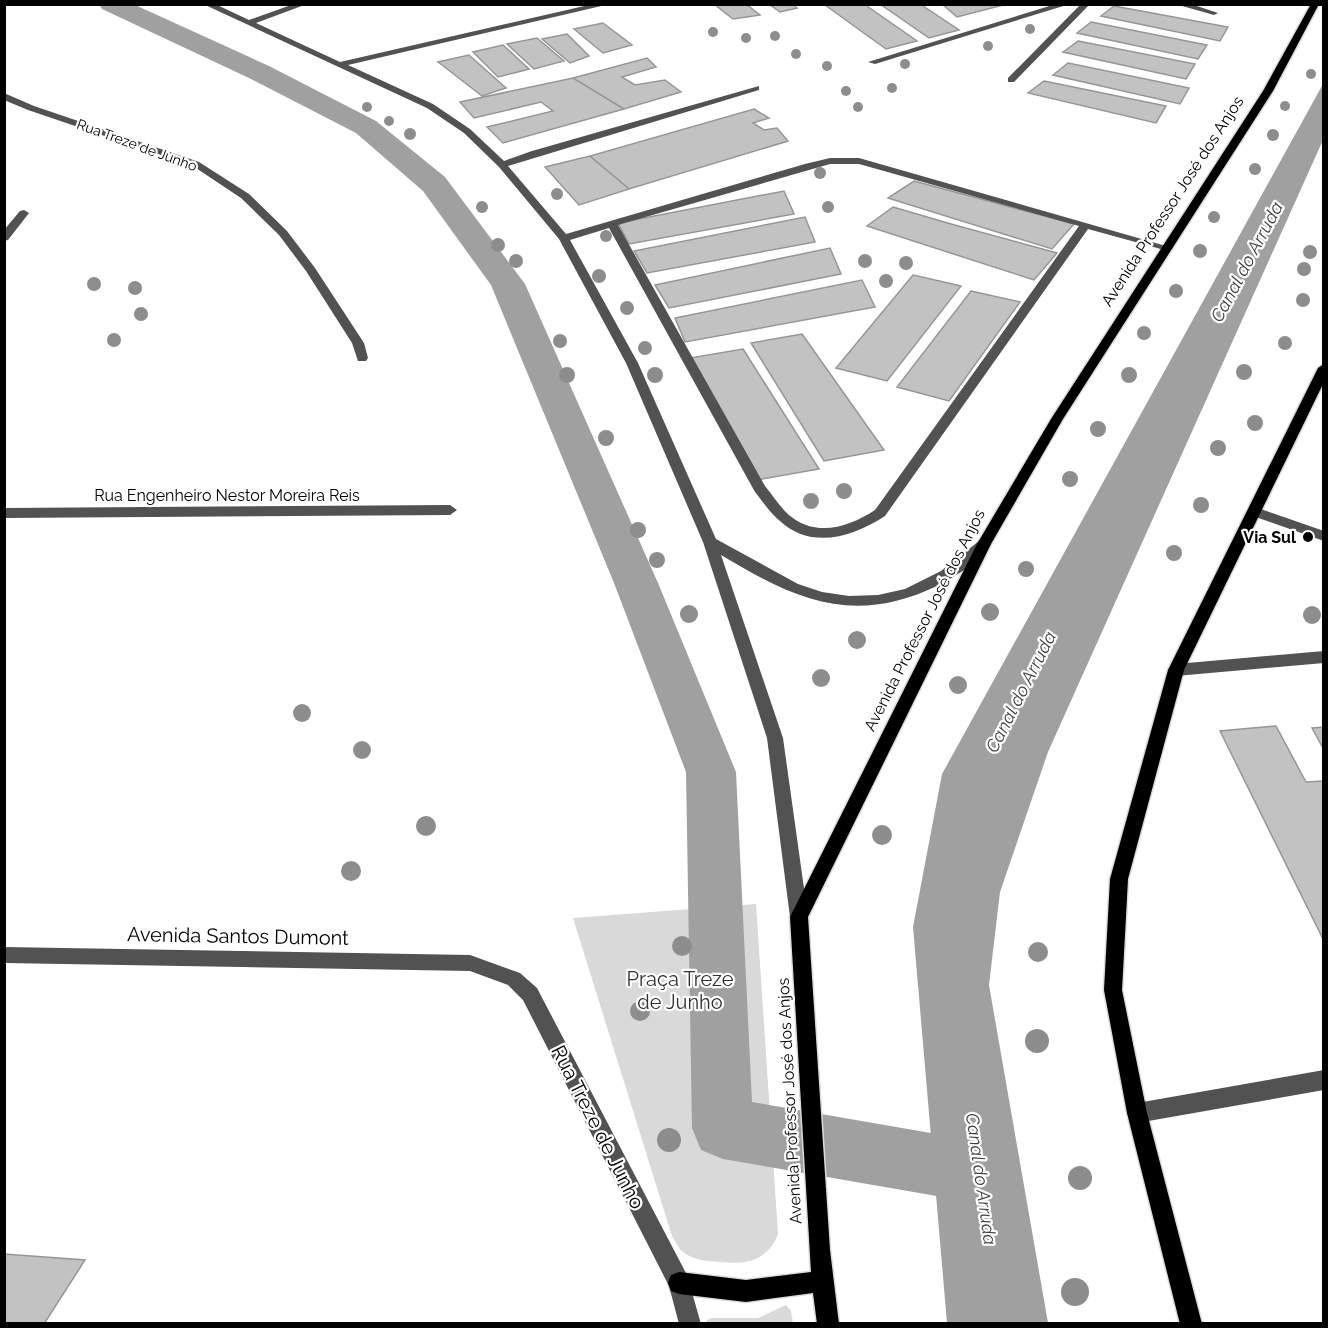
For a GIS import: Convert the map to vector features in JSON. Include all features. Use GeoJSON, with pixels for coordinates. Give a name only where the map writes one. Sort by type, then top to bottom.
{"type":"FeatureCollection","features":[{"type":"Feature","properties":{"kind":"main road","name":"Avenida Professor José dos Anjos"},"geometry":{"type":"LineString","coordinates":[[828,1323],[819,1250],[799,917],[984,544],[1057,419],[1268,91],[1315,4]]}},
{"type":"Feature","properties":{"kind":"main road"},"geometry":{"type":"LineString","coordinates":[[1191,1323],[1137,1113],[1113,990],[1119,879],[1176,670],[1255,512],[1323,368]]}},
{"type":"Feature","properties":{"kind":"main road"},"geometry":{"type":"LineString","coordinates":[[679,1283],[746,1291],[824,1281]]}},
{"type":"Feature","properties":{"kind":"street"},"geometry":{"type":"LineString","coordinates":[[207,4],[430,106],[467,131],[502,165],[564,238],[632,363],[710,542],[775,738],[799,917]]}},
{"type":"Feature","properties":{"kind":"street"},"geometry":{"type":"LineString","coordinates":[[248,23],[303,4]]}},
{"type":"Feature","properties":{"kind":"street"},"geometry":{"type":"LineString","coordinates":[[568,4],[580,10]]}},
{"type":"Feature","properties":{"kind":"street"},"geometry":{"type":"LineString","coordinates":[[341,64],[606,4]]}},
{"type":"Feature","properties":{"kind":"street"},"geometry":{"type":"LineString","coordinates":[[872,62],[1066,4]]}},
{"type":"Feature","properties":{"kind":"street"},"geometry":{"type":"LineString","coordinates":[[1011,80],[1086,4]]}},
{"type":"Feature","properties":{"kind":"street"},"geometry":{"type":"LineString","coordinates":[[1179,4],[1214,13]]}},
{"type":"Feature","properties":{"kind":"street"},"geometry":{"type":"LineString","coordinates":[[502,165],[535,153],[756,88]]}},
{"type":"Feature","properties":{"kind":"street","name":"Rua Treze de Junho"},"geometry":{"type":"LineString","coordinates":[[4,96],[31,108],[196,164],[245,196],[283,233],[311,270],[357,343],[362,358]]}},
{"type":"Feature","properties":{"kind":"street"},"geometry":{"type":"LineString","coordinates":[[564,238],[808,166],[845,160],[1168,248]]}},
{"type":"Feature","properties":{"kind":"street"},"geometry":{"type":"LineString","coordinates":[[4,237],[24,213]]}},
{"type":"Feature","properties":{"kind":"street"},"geometry":{"type":"LineString","coordinates":[[612,223],[760,489],[788,522],[812,532],[835,534],[859,527],[880,513],[1085,225]]}},
{"type":"Feature","properties":{"kind":"street","name":"Rua Engenheiro Nestor Moreira Reis"},"geometry":{"type":"LineString","coordinates":[[4,513],[450,510]]}},
{"type":"Feature","properties":{"kind":"street"},"geometry":{"type":"LineString","coordinates":[[1255,512],[1323,536]]}},
{"type":"Feature","properties":{"kind":"street"},"geometry":{"type":"LineString","coordinates":[[710,542],[769,578],[809,595],[848,602],[881,601],[907,593],[940,578],[984,544]]}},
{"type":"Feature","properties":{"kind":"street"},"geometry":{"type":"LineString","coordinates":[[1176,670],[1323,657]]}},
{"type":"Feature","properties":{"kind":"street","name":"Avenida Santos Dumont"},"geometry":{"type":"LineString","coordinates":[[4,955],[470,963]]}},
{"type":"Feature","properties":{"kind":"street","name":"Rua Treze de Junho"},"geometry":{"type":"LineString","coordinates":[[470,963],[514,979],[530,994],[679,1283],[690,1323]]}},
{"type":"Feature","properties":{"kind":"street"},"geometry":{"type":"LineString","coordinates":[[1137,1113],[1323,1080]]}},
{"type":"Feature","properties":{"kind":"green space","name":"Praça Treze de Junho"},"geometry":{"type":"Polygon","coordinates":[[[756,904],[778,1234],[774,1243],[762,1256],[747,1262],[705,1261],[683,1252],[672,1236],[573,918],[756,904]]]}},
{"type":"Feature","properties":{"kind":"green space"},"geometry":{"type":"Polygon","coordinates":[[[786,1305],[791,1311],[793,1323],[707,1323],[707,1320],[712,1318],[758,1318],[786,1305]]]}},
{"type":"Feature","properties":{"kind":"water","name":"Canal do Arruda"},"geometry":{"type":"Polygon","coordinates":[[[1323,84],[1323,140],[1048,752],[1000,892],[989,985],[1048,1323],[947,1323],[913,927],[942,774],[1323,84]]]}},
{"type":"Feature","properties":{"kind":"building"},"geometry":{"type":"Polygon","coordinates":[[[714,4],[746,4],[760,15],[733,19],[714,4]]]}},
{"type":"Feature","properties":{"kind":"building"},"geometry":{"type":"Polygon","coordinates":[[[769,4],[792,4],[797,8],[780,12],[769,4]]]}},
{"type":"Feature","properties":{"kind":"building"},"geometry":{"type":"Polygon","coordinates":[[[864,4],[917,41],[886,49],[825,5],[864,4]]]}},
{"type":"Feature","properties":{"kind":"building"},"geometry":{"type":"Polygon","coordinates":[[[880,4],[920,4],[959,30],[929,38],[880,4]]]}},
{"type":"Feature","properties":{"kind":"building"},"geometry":{"type":"Polygon","coordinates":[[[942,4],[1007,4],[957,17],[942,4]]]}},
{"type":"Feature","properties":{"kind":"building"},"geometry":{"type":"Polygon","coordinates":[[[1114,6],[1228,27],[1220,41],[1101,16],[1114,6]]]}},
{"type":"Feature","properties":{"kind":"building"},"geometry":{"type":"Polygon","coordinates":[[[1091,22],[1207,45],[1198,59],[1077,33],[1091,22]]]}},
{"type":"Feature","properties":{"kind":"building"},"geometry":{"type":"Polygon","coordinates":[[[603,23],[632,45],[603,53],[574,29],[603,23]]]}},
{"type":"Feature","properties":{"kind":"building"},"geometry":{"type":"Polygon","coordinates":[[[567,34],[589,56],[570,63],[542,39],[567,34]]]}},
{"type":"Feature","properties":{"kind":"building"},"geometry":{"type":"Polygon","coordinates":[[[537,38],[564,61],[534,69],[507,44],[537,38]]]}},
{"type":"Feature","properties":{"kind":"building"},"geometry":{"type":"Polygon","coordinates":[[[1078,41],[1195,64],[1186,79],[1063,52],[1078,41]]]}},
{"type":"Feature","properties":{"kind":"building"},"geometry":{"type":"Polygon","coordinates":[[[503,45],[529,69],[498,77],[473,52],[503,45]]]}},
{"type":"Feature","properties":{"kind":"building"},"geometry":{"type":"Polygon","coordinates":[[[469,55],[506,88],[482,96],[438,62],[469,55]]]}},
{"type":"Feature","properties":{"kind":"building"},"geometry":{"type":"Polygon","coordinates":[[[647,58],[656,67],[622,77],[635,85],[665,80],[681,92],[624,109],[573,78],[647,58]]]}},
{"type":"Feature","properties":{"kind":"building"},"geometry":{"type":"Polygon","coordinates":[[[1068,63],[1189,88],[1180,104],[1053,75],[1068,63]]]}},
{"type":"Feature","properties":{"kind":"building"},"geometry":{"type":"Polygon","coordinates":[[[573,78],[624,109],[503,143],[487,127],[553,111],[541,102],[474,118],[460,102],[573,78]]]}},
{"type":"Feature","properties":{"kind":"building"},"geometry":{"type":"Polygon","coordinates":[[[1044,81],[1166,106],[1156,123],[1028,93],[1044,81]]]}},
{"type":"Feature","properties":{"kind":"building"},"geometry":{"type":"Polygon","coordinates":[[[754,109],[769,118],[753,123],[764,130],[777,128],[788,141],[629,189],[590,156],[754,109]]]}},
{"type":"Feature","properties":{"kind":"building"},"geometry":{"type":"Polygon","coordinates":[[[590,156],[629,189],[579,205],[545,167],[590,156]]]}},
{"type":"Feature","properties":{"kind":"building"},"geometry":{"type":"Polygon","coordinates":[[[914,181],[1074,224],[1052,249],[888,198],[914,181]]]}},
{"type":"Feature","properties":{"kind":"building"},"geometry":{"type":"Polygon","coordinates":[[[784,191],[794,214],[629,244],[618,223],[784,191]]]}},
{"type":"Feature","properties":{"kind":"building"},"geometry":{"type":"Polygon","coordinates":[[[893,207],[1057,253],[1034,280],[867,226],[893,207]]]}},
{"type":"Feature","properties":{"kind":"building"},"geometry":{"type":"Polygon","coordinates":[[[805,217],[815,242],[647,273],[634,251],[805,217]]]}},
{"type":"Feature","properties":{"kind":"building"},"geometry":{"type":"Polygon","coordinates":[[[830,248],[841,274],[669,308],[655,285],[830,248]]]}},
{"type":"Feature","properties":{"kind":"building"},"geometry":{"type":"Polygon","coordinates":[[[913,275],[961,286],[887,381],[836,368],[913,275]]]}},
{"type":"Feature","properties":{"kind":"building"},"geometry":{"type":"Polygon","coordinates":[[[862,280],[875,307],[685,342],[675,318],[862,280]]]}},
{"type":"Feature","properties":{"kind":"building"},"geometry":{"type":"Polygon","coordinates":[[[971,291],[1020,302],[949,401],[897,387],[971,291]]]}},
{"type":"Feature","properties":{"kind":"building"},"geometry":{"type":"Polygon","coordinates":[[[802,334],[884,450],[824,461],[751,343],[802,334]]]}},
{"type":"Feature","properties":{"kind":"building"},"geometry":{"type":"Polygon","coordinates":[[[743,349],[819,469],[757,480],[690,358],[743,349]]]}},
{"type":"Feature","properties":{"kind":"building"},"geometry":{"type":"Polygon","coordinates":[[[1276,726],[1306,782],[1324,781],[1324,941],[1220,731],[1276,726]]]}},
{"type":"Feature","properties":{"kind":"building"},"geometry":{"type":"Polygon","coordinates":[[[1324,727],[1324,750],[1312,728],[1324,727]]]}},
{"type":"Feature","properties":{"kind":"building"},"geometry":{"type":"Polygon","coordinates":[[[4,1254],[85,1260],[44,1324],[4,1324],[4,1254]]]}},
{"type":"Feature","properties":{"kind":"waterway","name":"Canal do Arruda"},"geometry":{"type":"LineString","coordinates":[[111,4],[259,72],[366,127],[434,184],[508,284],[636,583],[711,772],[723,1128],[977,1172]]}},
{"type":"Feature","properties":{"kind":"place","name":"Via Sul"},"geometry":{"type":"Point","coordinates":[1308,537]}}]}
